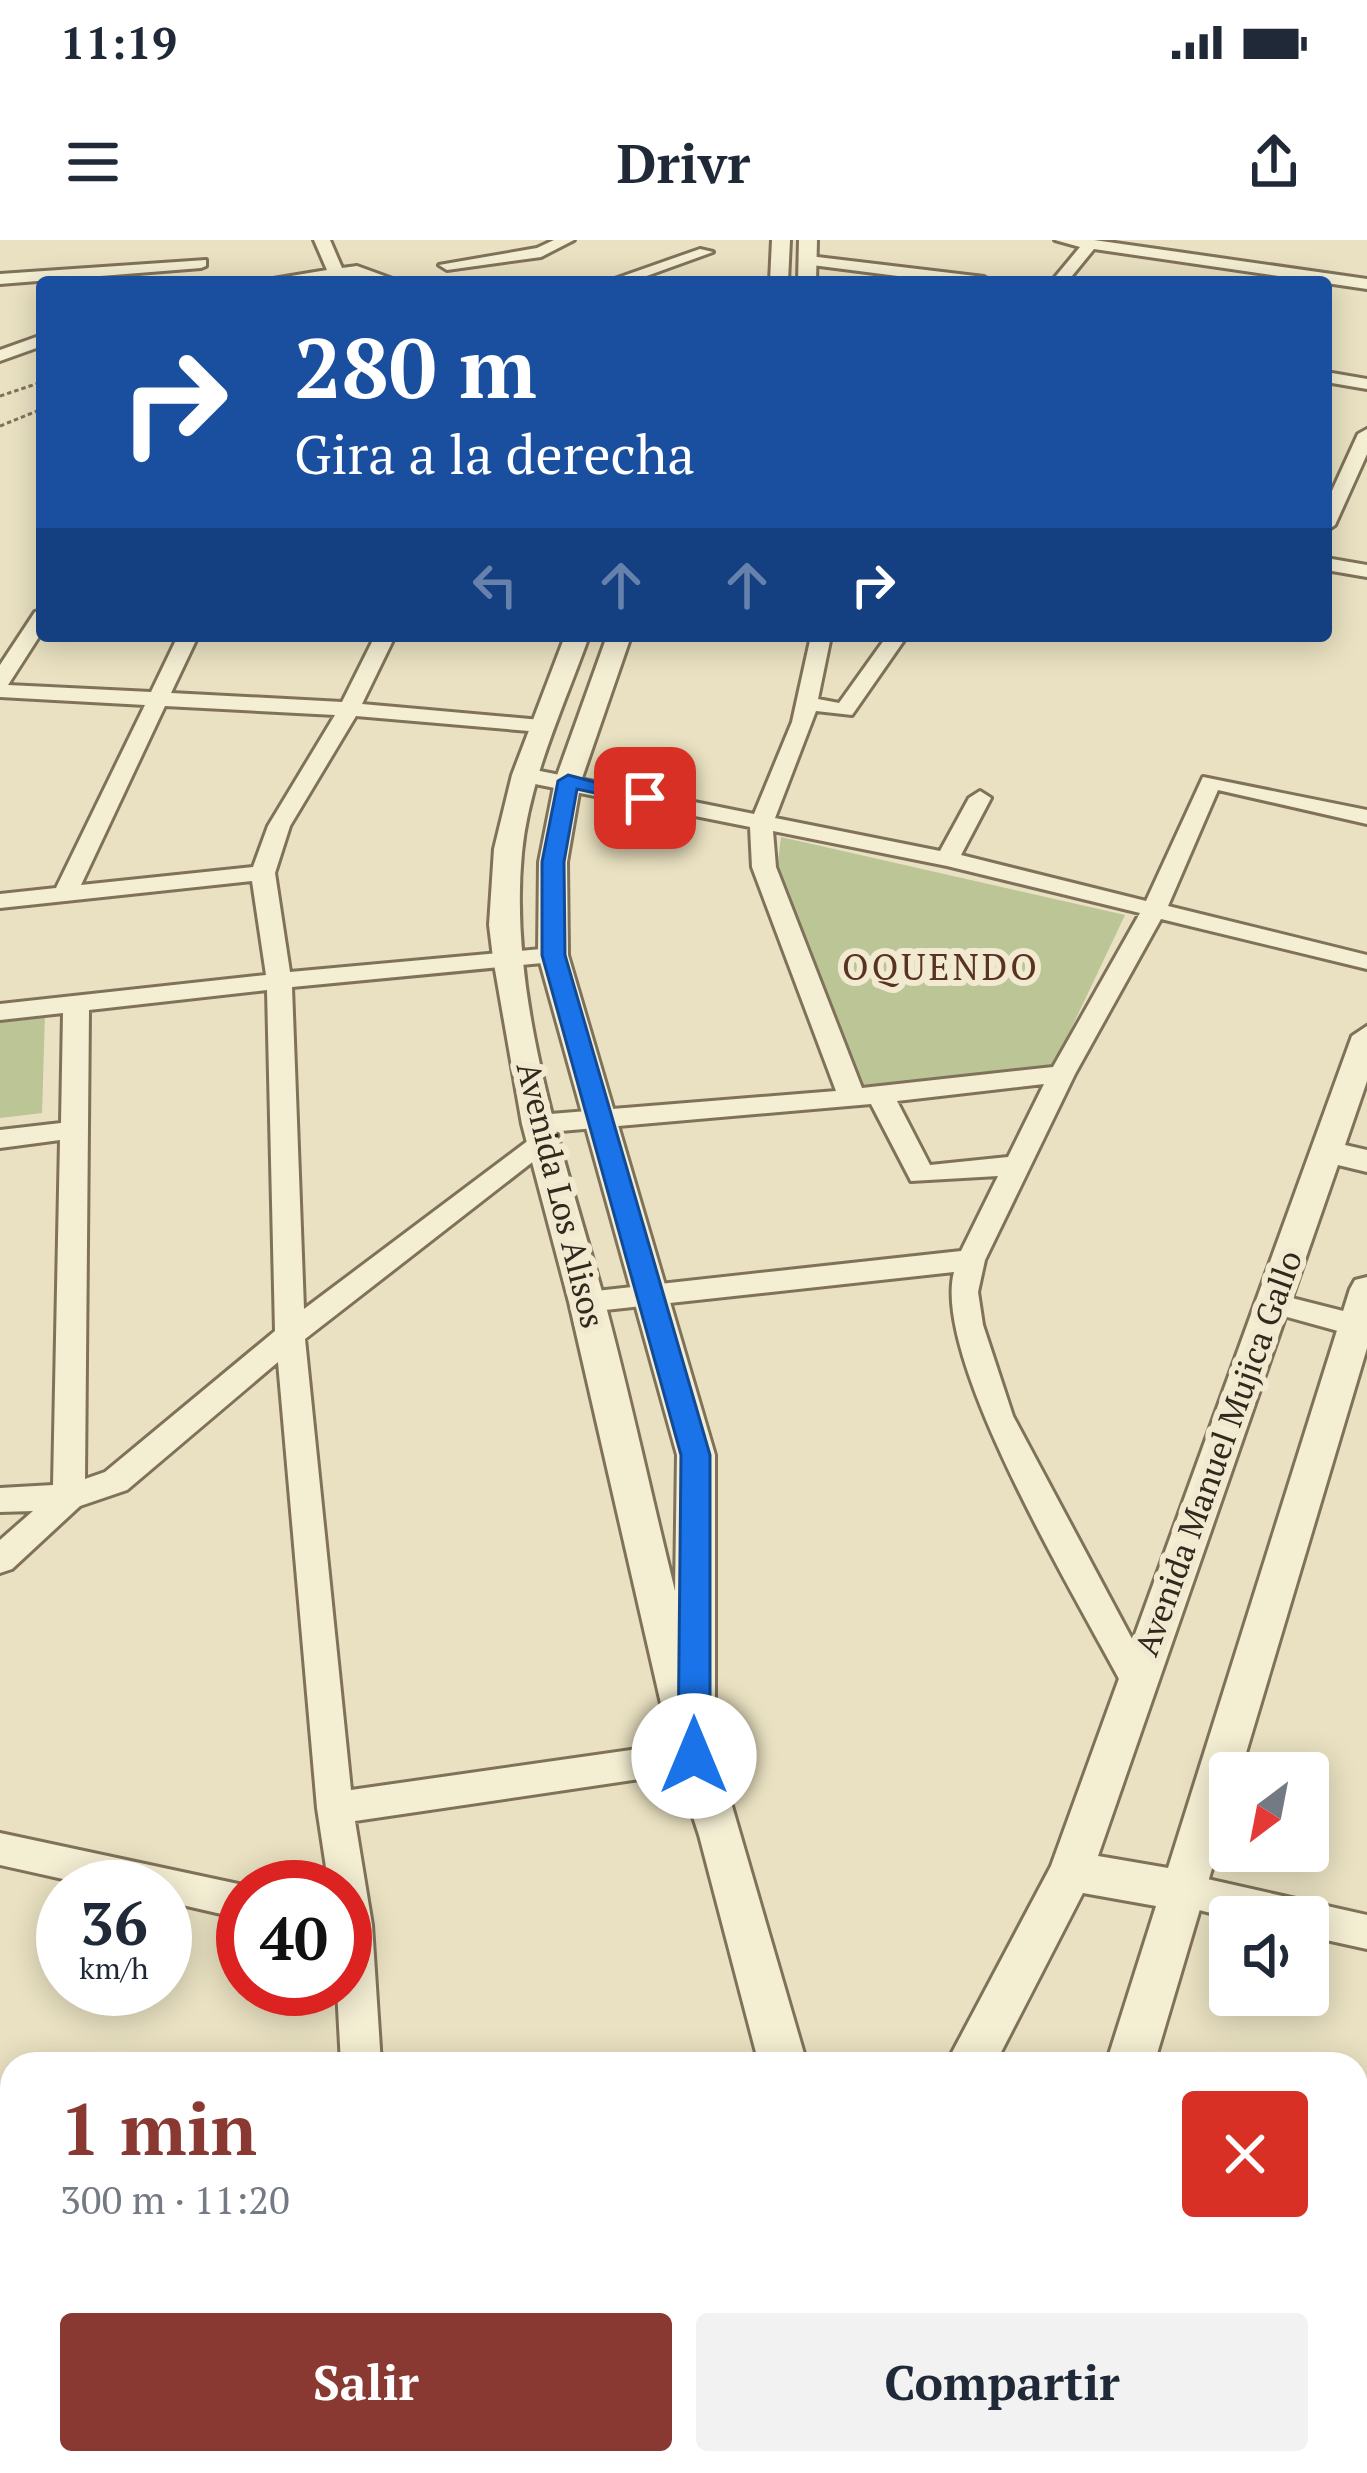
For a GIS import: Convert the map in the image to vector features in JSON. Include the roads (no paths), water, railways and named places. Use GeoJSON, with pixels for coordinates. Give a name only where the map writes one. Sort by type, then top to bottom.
{"type":"FeatureCollection","features":[{"type":"Feature","properties":{"kind":"street"},"geometry":{"type":"LineString","coordinates":[[194,240],[207,276]]}},
{"type":"Feature","properties":{"kind":"street"},"geometry":{"type":"LineString","coordinates":[[322,240],[336,272]]}},
{"type":"Feature","properties":{"kind":"street"},"geometry":{"type":"LineString","coordinates":[[447,265],[541,252],[566,240]]}},
{"type":"Feature","properties":{"kind":"street"},"geometry":{"type":"LineString","coordinates":[[779,276],[782,240]]}},
{"type":"Feature","properties":{"kind":"street"},"geometry":{"type":"LineString","coordinates":[[1063,240],[1272,276]]}},
{"type":"Feature","properties":{"kind":"street"},"geometry":{"type":"LineString","coordinates":[[1063,276],[1090,244]]}},
{"type":"Feature","properties":{"kind":"street"},"geometry":{"type":"LineString","coordinates":[[809,250],[951,276]]}},
{"type":"Feature","properties":{"kind":"street"},"geometry":{"type":"LineString","coordinates":[[632,276],[705,252]]}},
{"type":"Feature","properties":{"kind":"street"},"geometry":{"type":"LineString","coordinates":[[0,279],[201,262]]}},
{"type":"Feature","properties":{"kind":"street"},"geometry":{"type":"LineString","coordinates":[[306,276],[336,272],[378,276]]}},
{"type":"Feature","properties":{"kind":"street"},"geometry":{"type":"LineString","coordinates":[[1332,281],[1367,284]]}},
{"type":"Feature","properties":{"kind":"street"},"geometry":{"type":"LineString","coordinates":[[5,349],[36,341]]}},
{"type":"Feature","properties":{"kind":"street"},"geometry":{"type":"LineString","coordinates":[[1332,378],[1367,385]]}},
{"type":"Feature","properties":{"kind":"street"},"geometry":{"type":"LineString","coordinates":[[1332,512],[1367,434]]}},
{"type":"Feature","properties":{"kind":"street"},"geometry":{"type":"LineString","coordinates":[[1332,565],[1367,571]]}},
{"type":"Feature","properties":{"kind":"street"},"geometry":{"type":"LineString","coordinates":[[0,681],[36,625]]}},
{"type":"Feature","properties":{"kind":"street"},"geometry":{"type":"LineString","coordinates":[[65,894],[185,642]]}},
{"type":"Feature","properties":{"kind":"street"},"geometry":{"type":"LineString","coordinates":[[341,1860],[290,1335],[279,980],[263,873],[279,826],[349,709],[382,642]]}},
{"type":"Feature","properties":{"kind":"street","name":"Avenida Los Alisos"},"geometry":{"type":"LineString","coordinates":[[575,642],[541,726],[508,849],[504,925],[508,958],[540,1134],[587,1302],[694,1756],[722,1834],[780,2052]]}},
{"type":"Feature","properties":{"kind":"street","name":"Avenida Los Alisos"},"geometry":{"type":"LineString","coordinates":[[617,642],[568,781],[553,862],[554,955],[696,1455],[694,1756]]}},
{"type":"Feature","properties":{"kind":"street"},"geometry":{"type":"LineString","coordinates":[[820,642],[807,703],[761,825],[764,867],[866,1096],[921,1175],[1018,1165]]}},
{"type":"Feature","properties":{"kind":"street"},"geometry":{"type":"LineString","coordinates":[[807,703],[844,710],[893,642]]}},
{"type":"Feature","properties":{"kind":"street"},"geometry":{"type":"LineString","coordinates":[[0,691],[349,709],[541,726]]}},
{"type":"Feature","properties":{"kind":"street"},"geometry":{"type":"LineString","coordinates":[[525,776],[946,859],[1367,962]]}},
{"type":"Feature","properties":{"kind":"street"},"geometry":{"type":"LineString","coordinates":[[1137,1680],[998,1416],[968,1325],[963,1292],[971,1260],[1062,1074],[1155,908],[1211,782],[1367,817]]}},
{"type":"Feature","properties":{"kind":"street"},"geometry":{"type":"LineString","coordinates":[[946,859],[980,798]]}},
{"type":"Feature","properties":{"kind":"street"},"geometry":{"type":"LineString","coordinates":[[0,901],[263,873]]}},
{"type":"Feature","properties":{"kind":"street"},"geometry":{"type":"LineString","coordinates":[[0,1012],[554,955]]}},
{"type":"Feature","properties":{"kind":"street"},"geometry":{"type":"LineString","coordinates":[[0,1560],[69,1497],[76,1003]]}},
{"type":"Feature","properties":{"kind":"street","name":"Avenida Manuel Mujica Gallo"},"geometry":{"type":"LineString","coordinates":[[976,2052],[1071,1871],[1367,1036]]}},
{"type":"Feature","properties":{"kind":"street"},"geometry":{"type":"LineString","coordinates":[[0,1500],[69,1497],[116,1481],[540,1134],[597,1118],[1062,1074]]}},
{"type":"Feature","properties":{"kind":"street"},"geometry":{"type":"LineString","coordinates":[[0,1139],[75,1130]]}},
{"type":"Feature","properties":{"kind":"street"},"geometry":{"type":"LineString","coordinates":[[1325,1151],[1367,1161]]}},
{"type":"Feature","properties":{"kind":"street"},"geometry":{"type":"LineString","coordinates":[[587,1302],[971,1260]]}},
{"type":"Feature","properties":{"kind":"street"},"geometry":{"type":"LineString","coordinates":[[1134,2052],[1364,1314],[1272,1304]]}},
{"type":"Feature","properties":{"kind":"street"},"geometry":{"type":"LineString","coordinates":[[335,1808],[694,1756]]}},
{"type":"Feature","properties":{"kind":"street"},"geometry":{"type":"LineString","coordinates":[[0,1849],[216,1896]]}},
{"type":"Feature","properties":{"kind":"street"},"geometry":{"type":"LineString","coordinates":[[1071,1871],[1209,1896]]}},
{"type":"Feature","properties":{"kind":"street"},"geometry":{"type":"LineString","coordinates":[[1329,1924],[1367,1932]]}},
{"type":"Feature","properties":{"kind":"street"},"geometry":{"type":"LineString","coordinates":[[357,2016],[360,2052]]}},
{"type":"Feature","properties":{"kind":"district","name":"OQUENDO"},"geometry":{"type":"Point","coordinates":[941,967]}}]}
